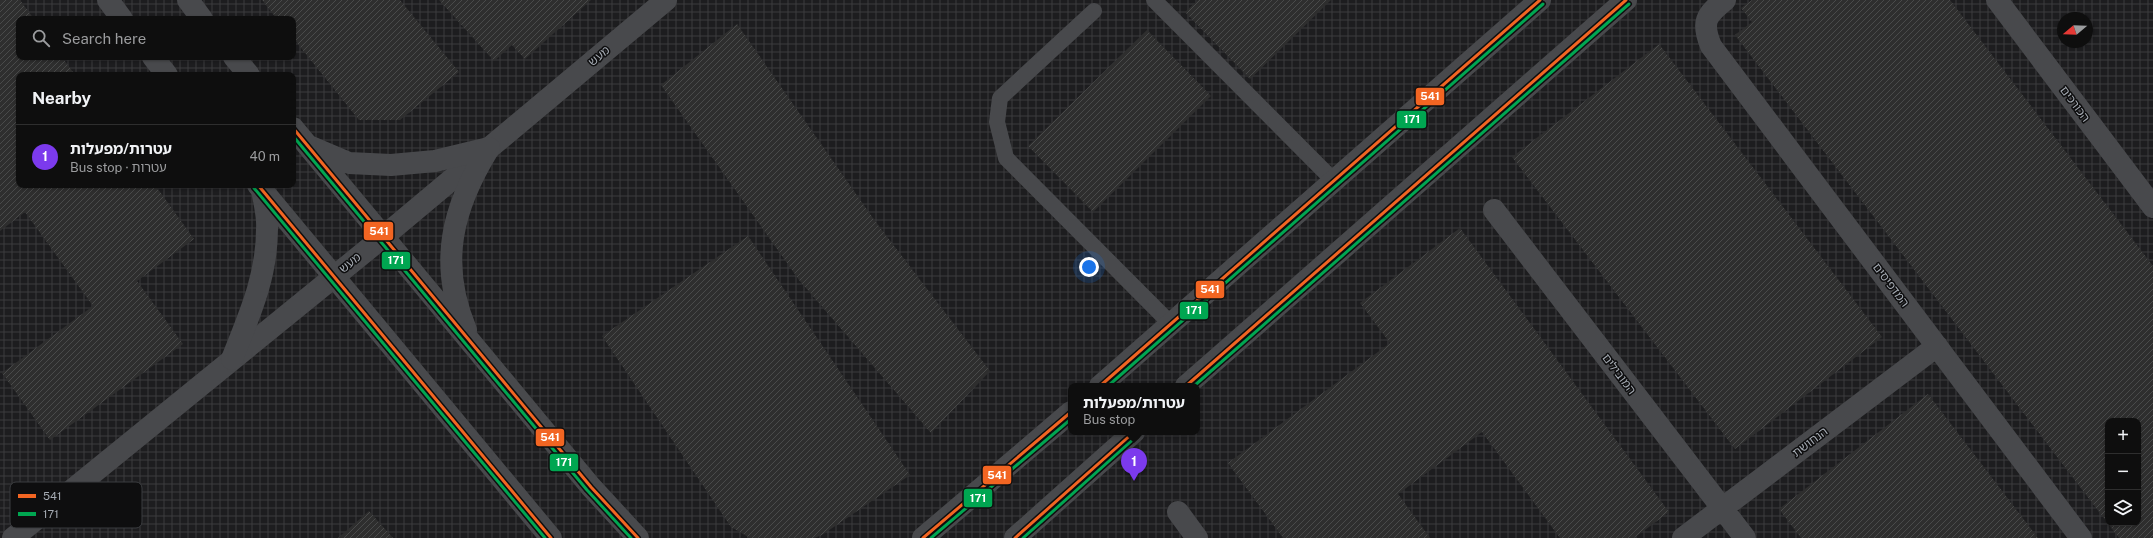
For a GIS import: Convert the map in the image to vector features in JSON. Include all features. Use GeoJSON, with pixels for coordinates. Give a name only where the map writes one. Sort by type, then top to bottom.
{"type":"FeatureCollection","features":[{"type":"Feature","properties":{"kind":"street"},"geometry":{"type":"LineString","coordinates":[[108,0],[120,16]]}},
{"type":"Feature","properties":{"kind":"street"},"geometry":{"type":"LineString","coordinates":[[188,0],[200,16]]}},
{"type":"Feature","properties":{"kind":"street","name":"מעש"},"geometry":{"type":"LineString","coordinates":[[82,482],[383,236],[666,0]]}},
{"type":"Feature","properties":{"kind":"street"},"geometry":{"type":"LineString","coordinates":[[1103,383],[1540,0]]}},
{"type":"Feature","properties":{"kind":"street"},"geometry":{"type":"LineString","coordinates":[[1189,383],[1626,0]]}},
{"type":"Feature","properties":{"kind":"street","name":"המדפיסים"},"geometry":{"type":"LineString","coordinates":[[1725,0],[1712,11],[1706,20],[1705,30],[1711,46],[2081,538]]}},
{"type":"Feature","properties":{"kind":"street","name":"הכורכים"},"geometry":{"type":"LineString","coordinates":[[1998,0],[2153,207]]}},
{"type":"Feature","properties":{"kind":"street"},"geometry":{"type":"LineString","coordinates":[[154,60],[164,72]]}},
{"type":"Feature","properties":{"kind":"street"},"geometry":{"type":"LineString","coordinates":[[236,60],[246,72]]}},
{"type":"Feature","properties":{"kind":"street"},"geometry":{"type":"LineString","coordinates":[[296,132],[591,487],[638,538]]}},
{"type":"Feature","properties":{"kind":"street"},"geometry":{"type":"LineString","coordinates":[[307,145],[349,163],[391,165],[435,161],[489,148]]}},
{"type":"Feature","properties":{"kind":"street"},"geometry":{"type":"LineString","coordinates":[[472,344],[462,320],[452,283],[451,240],[459,205],[472,175],[489,148]]}},
{"type":"Feature","properties":{"kind":"street"},"geometry":{"type":"LineString","coordinates":[[232,360],[254,303],[265,268],[268,227],[260,188]]}},
{"type":"Feature","properties":{"kind":"street"},"geometry":{"type":"LineString","coordinates":[[261,188],[551,538]]}},
{"type":"Feature","properties":{"kind":"street","name":"המובילים"},"geometry":{"type":"LineString","coordinates":[[1494,210],[1745,538]]}},
{"type":"Feature","properties":{"kind":"street","name":"הנחושת"},"geometry":{"type":"LineString","coordinates":[[1683,538],[1937,346]]}},
{"type":"Feature","properties":{"kind":"street"},"geometry":{"type":"LineString","coordinates":[[923,538],[1068,415]]}},
{"type":"Feature","properties":{"kind":"street"},"geometry":{"type":"LineString","coordinates":[[1015,538],[1131,435]]}},
{"type":"Feature","properties":{"kind":"street"},"geometry":{"type":"LineString","coordinates":[[1178,512],[1197,538]]}},
{"type":"Feature","properties":{"kind":"street","name":"מעש"},"geometry":{"type":"LineString","coordinates":[[13,538],[25,528]]}},
{"type":"Feature","properties":{"kind":"lane"},"geometry":{"type":"LineString","coordinates":[[1154,0],[1334,181]]}},
{"type":"Feature","properties":{"kind":"lane"},"geometry":{"type":"LineString","coordinates":[[1094,11],[1000,98],[997,122],[1006,158],[1171,324]]}},
{"type":"Feature","properties":{"kind":"shaded area"},"geometry":{"type":"Polygon","coordinates":[[[0,0],[2153,0],[2153,538],[0,538],[0,0]]]}},
{"type":"Feature","properties":{"kind":"building"},"geometry":{"type":"Polygon","coordinates":[[[0,0],[20,0],[32,16],[16,16],[16,60],[64,60],[73,72],[16,72],[16,188],[157,188],[194,239],[137,281],[183,344],[50,440],[2,373],[93,306],[25,212],[0,231],[0,0]]]}},
{"type":"Feature","properties":{"kind":"building"},"geometry":{"type":"Polygon","coordinates":[[[262,0],[400,0],[459,72],[400,120],[359,120],[296,42],[296,16],[275,16],[262,0]]]}},
{"type":"Feature","properties":{"kind":"building"},"geometry":{"type":"Polygon","coordinates":[[[439,0],[591,0],[525,59],[512,45],[494,61],[439,0]]]}},
{"type":"Feature","properties":{"kind":"building"},"geometry":{"type":"Polygon","coordinates":[[[1198,0],[1331,0],[1250,79],[1185,12],[1198,0]]]}},
{"type":"Feature","properties":{"kind":"building"},"geometry":{"type":"Polygon","coordinates":[[[1752,0],[1950,0],[2153,266],[2153,538],[2119,538],[2110,526],[2141,526],[2141,418],[2105,418],[2105,520],[1735,35],[1752,22],[1741,8],[1752,0]]]}},
{"type":"Feature","properties":{"kind":"building"},"geometry":{"type":"Polygon","coordinates":[[[737,24],[875,221],[990,371],[931,433],[799,280],[661,85],[737,24]]]}},
{"type":"Feature","properties":{"kind":"building"},"geometry":{"type":"Polygon","coordinates":[[[1147,30],[1211,96],[1093,212],[1028,146],[1147,30]]]}},
{"type":"Feature","properties":{"kind":"building"},"geometry":{"type":"Polygon","coordinates":[[[1659,44],[1882,337],[1735,449],[1512,157],[1659,44]]]}},
{"type":"Feature","properties":{"kind":"building"},"geometry":{"type":"Polygon","coordinates":[[[1460,228],[1669,512],[1634,538],[1560,538],[1482,432],[1398,494],[1430,538],[1283,538],[1228,463],[1390,343],[1360,303],[1460,228]]]}},
{"type":"Feature","properties":{"kind":"building"},"geometry":{"type":"Polygon","coordinates":[[[748,236],[910,475],[822,535],[814,538],[750,538],[731,527],[602,336],[748,236]]]}},
{"type":"Feature","properties":{"kind":"building"},"geometry":{"type":"Polygon","coordinates":[[[1928,394],[2038,538],[1801,538],[1779,509],[1928,394]]]}},
{"type":"Feature","properties":{"kind":"building"},"geometry":{"type":"Polygon","coordinates":[[[369,511],[393,538],[338,538],[369,511]]]}},
{"type":"Feature","properties":{"kind":"transit line","name":"541"},"geometry":{"type":"LineString","coordinates":[[1103,383],[1540,0]]}},
{"type":"Feature","properties":{"kind":"transit line","name":"541"},"geometry":{"type":"LineString","coordinates":[[1189,383],[1626,0]]}},
{"type":"Feature","properties":{"kind":"transit line","name":"171"},"geometry":{"type":"LineString","coordinates":[[1111,383],[1543,4]]}},
{"type":"Feature","properties":{"kind":"transit line","name":"171"},"geometry":{"type":"LineString","coordinates":[[1197,383],[1629,4]]}},
{"type":"Feature","properties":{"kind":"transit line","name":"541"},"geometry":{"type":"LineString","coordinates":[[296,132],[591,487],[638,538]]}},
{"type":"Feature","properties":{"kind":"transit line","name":"171"},"geometry":{"type":"LineString","coordinates":[[296,140],[587,490],[631,538]]}},
{"type":"Feature","properties":{"kind":"transit line","name":"171"},"geometry":{"type":"LineString","coordinates":[[254,188],[545,538]]}},
{"type":"Feature","properties":{"kind":"transit line","name":"541"},"geometry":{"type":"LineString","coordinates":[[260,188],[551,538]]}},
{"type":"Feature","properties":{"kind":"transit line","name":"541"},"geometry":{"type":"LineString","coordinates":[[923,538],[1068,415]]}},
{"type":"Feature","properties":{"kind":"transit line","name":"171"},"geometry":{"type":"LineString","coordinates":[[931,538],[1068,422]]}},
{"type":"Feature","properties":{"kind":"transit line","name":"541"},"geometry":{"type":"LineString","coordinates":[[1015,538],[1131,435]]}},
{"type":"Feature","properties":{"kind":"transit line","name":"171"},"geometry":{"type":"LineString","coordinates":[[1023,538],[1137,436]]}},
{"type":"Feature","properties":{"kind":"place","name":"עטרות/מפעלות"},"geometry":{"type":"Point","coordinates":[1134,481]}}]}
